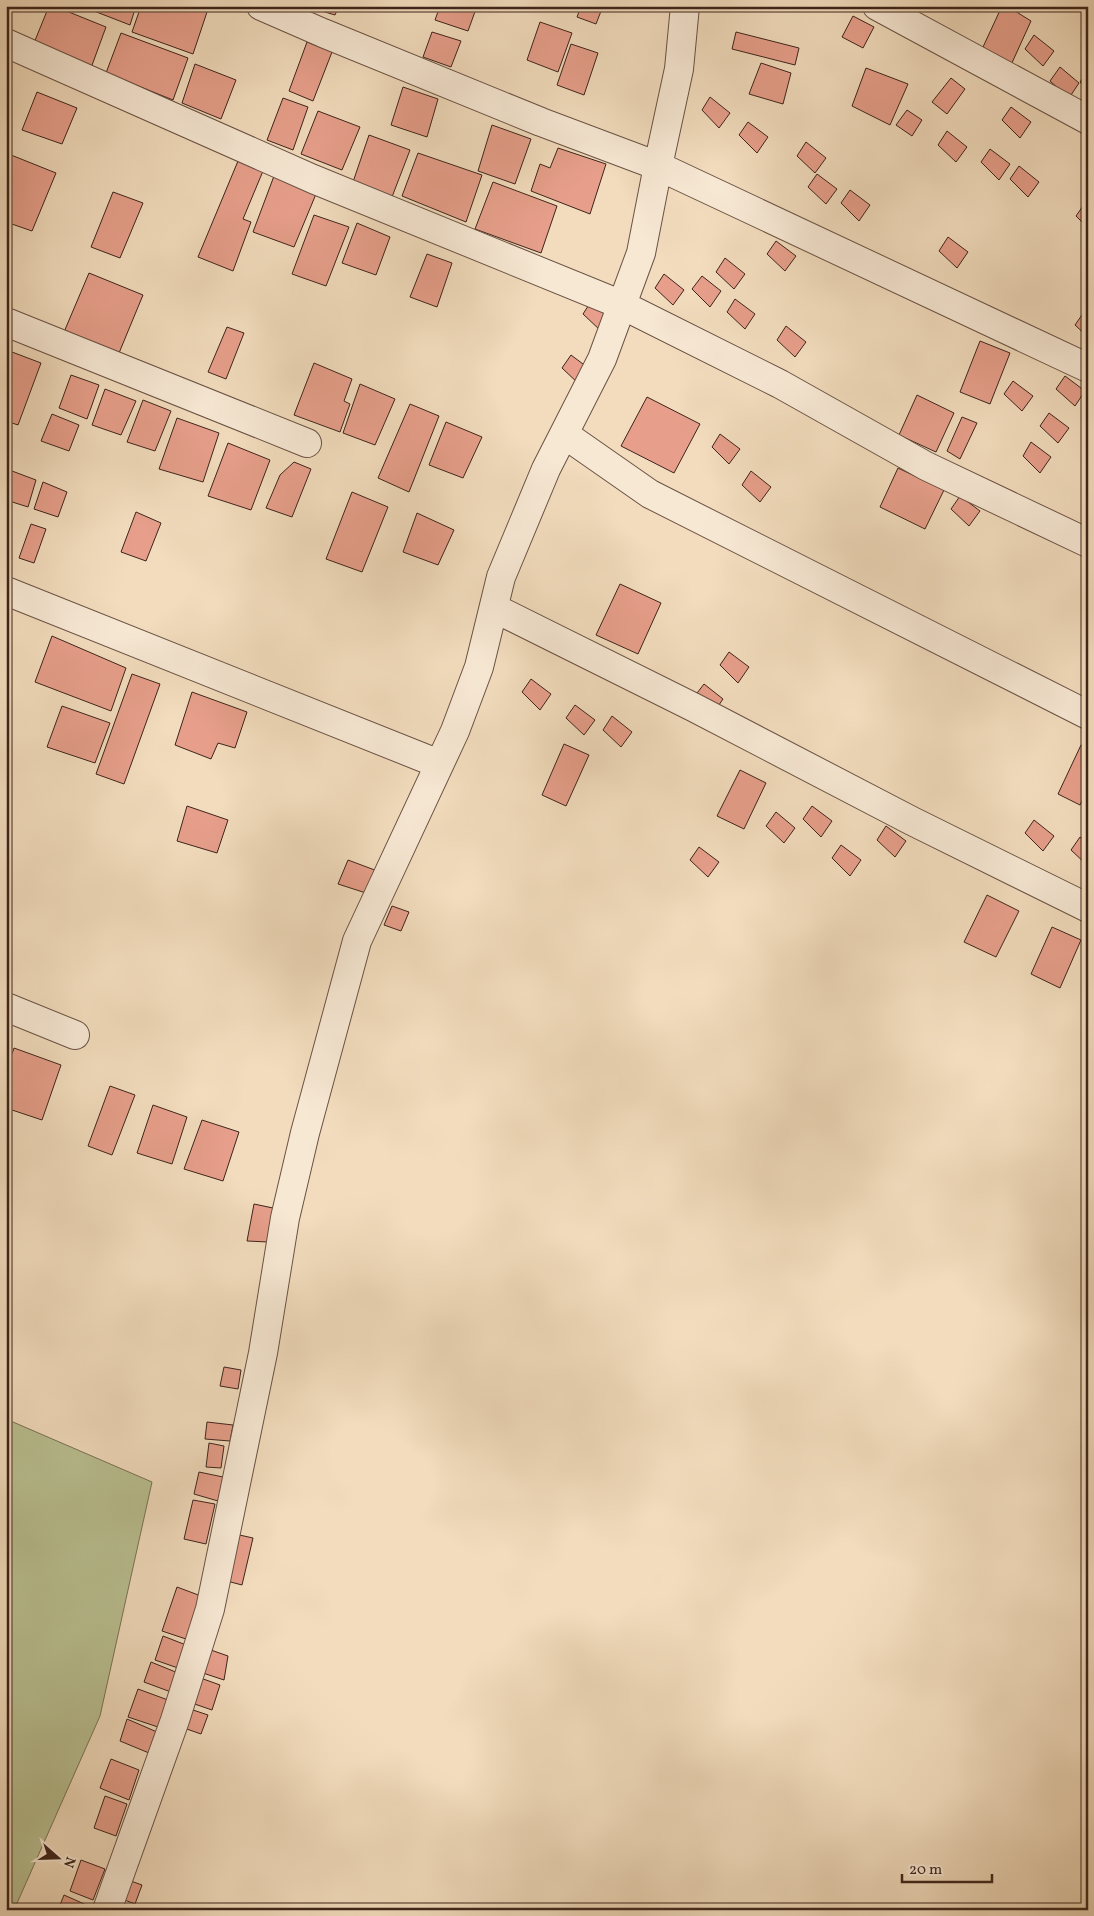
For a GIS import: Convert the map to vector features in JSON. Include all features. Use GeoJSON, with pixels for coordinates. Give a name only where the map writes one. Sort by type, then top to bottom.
{"type":"FeatureCollection","features":[{"type":"Feature","properties":{"kind":"street"},"geometry":{"type":"LineString","coordinates":[[261,6],[323,34],[541,122],[658,166],[1088,368]]}},
{"type":"Feature","properties":{"kind":"street"},"geometry":{"type":"LineString","coordinates":[[107,1910],[175,1720],[210,1609],[264,1352],[285,1218],[334,1022],[358,941],[455,731],[480,667],[501,576],[546,469],[602,359],[641,253],[679,69],[685,6]]}},
{"type":"Feature","properties":{"kind":"street"},"geometry":{"type":"LineString","coordinates":[[877,6],[1088,120]]}},
{"type":"Feature","properties":{"kind":"street"},"geometry":{"type":"LineString","coordinates":[[6,43],[313,179],[622,305],[780,384],[926,466],[1088,543]]}},
{"type":"Feature","properties":{"kind":"street"},"geometry":{"type":"LineString","coordinates":[[6,322],[307,443]]}},
{"type":"Feature","properties":{"kind":"street"},"geometry":{"type":"LineString","coordinates":[[564,434],[650,494],[1088,715]]}},
{"type":"Feature","properties":{"kind":"street"},"geometry":{"type":"LineString","coordinates":[[6,591],[439,764]]}},
{"type":"Feature","properties":{"kind":"street"},"geometry":{"type":"LineString","coordinates":[[494,608],[693,707],[912,821],[1088,908]]}},
{"type":"Feature","properties":{"kind":"street"},"geometry":{"type":"LineString","coordinates":[[6,1008],[75,1035]]}},
{"type":"Feature","properties":{"kind":"green space"},"geometry":{"type":"Polygon","coordinates":[[[6,1419],[152,1482],[100,1716],[14,1910],[6,1910],[6,1419]]]}},
{"type":"Feature","properties":{"kind":"building"},"geometry":{"type":"Polygon","coordinates":[[[49,6],[54,6],[106,27],[91,68],[34,43],[49,6]]]}},
{"type":"Feature","properties":{"kind":"building"},"geometry":{"type":"Polygon","coordinates":[[[81,6],[136,6],[130,25],[81,6]]]}},
{"type":"Feature","properties":{"kind":"building"},"geometry":{"type":"Polygon","coordinates":[[[141,6],[209,6],[193,54],[132,32],[141,6]]]}},
{"type":"Feature","properties":{"kind":"building"},"geometry":{"type":"Polygon","coordinates":[[[316,6],[339,6],[335,15],[315,9],[316,6]]]}},
{"type":"Feature","properties":{"kind":"building"},"geometry":{"type":"Polygon","coordinates":[[[440,6],[477,6],[468,31],[435,20],[440,6]]]}},
{"type":"Feature","properties":{"kind":"building"},"geometry":{"type":"Polygon","coordinates":[[[581,6],[603,6],[596,24],[577,17],[581,6]]]}},
{"type":"Feature","properties":{"kind":"building"},"geometry":{"type":"Polygon","coordinates":[[[1002,6],[1007,6],[1031,21],[1011,65],[983,47],[1002,6]]]}},
{"type":"Feature","properties":{"kind":"building"},"geometry":{"type":"Polygon","coordinates":[[[853,16],[874,27],[863,48],[842,37],[853,16]]]}},
{"type":"Feature","properties":{"kind":"building"},"geometry":{"type":"Polygon","coordinates":[[[540,22],[572,33],[558,72],[527,60],[540,22]]]}},
{"type":"Feature","properties":{"kind":"building"},"geometry":{"type":"Polygon","coordinates":[[[432,32],[461,41],[451,67],[423,57],[432,32]]]}},
{"type":"Feature","properties":{"kind":"building"},"geometry":{"type":"Polygon","coordinates":[[[736,32],[799,48],[795,65],[732,49],[736,32]]]}},
{"type":"Feature","properties":{"kind":"building"},"geometry":{"type":"Polygon","coordinates":[[[121,33],[188,58],[173,100],[106,73],[121,33]]]}},
{"type":"Feature","properties":{"kind":"building"},"geometry":{"type":"Polygon","coordinates":[[[1034,35],[1054,51],[1043,66],[1025,49],[1034,35]]]}},
{"type":"Feature","properties":{"kind":"building"},"geometry":{"type":"Polygon","coordinates":[[[307,42],[332,52],[313,101],[289,91],[307,42]]]}},
{"type":"Feature","properties":{"kind":"building"},"geometry":{"type":"Polygon","coordinates":[[[571,44],[598,53],[584,95],[557,85],[571,44]]]}},
{"type":"Feature","properties":{"kind":"building"},"geometry":{"type":"Polygon","coordinates":[[[761,63],[791,73],[783,104],[749,94],[761,63]]]}},
{"type":"Feature","properties":{"kind":"building"},"geometry":{"type":"Polygon","coordinates":[[[195,64],[236,80],[221,119],[182,103],[195,64]]]}},
{"type":"Feature","properties":{"kind":"building"},"geometry":{"type":"Polygon","coordinates":[[[1060,67],[1079,83],[1069,98],[1050,81],[1060,67]]]}},
{"type":"Feature","properties":{"kind":"building"},"geometry":{"type":"Polygon","coordinates":[[[866,68],[908,84],[890,125],[852,106],[866,68]]]}},
{"type":"Feature","properties":{"kind":"building"},"geometry":{"type":"Polygon","coordinates":[[[1088,71],[1088,90],[1080,82],[1088,71]]]}},
{"type":"Feature","properties":{"kind":"building"},"geometry":{"type":"Polygon","coordinates":[[[951,78],[965,89],[947,114],[932,102],[951,78]]]}},
{"type":"Feature","properties":{"kind":"building"},"geometry":{"type":"Polygon","coordinates":[[[403,87],[438,99],[427,137],[391,125],[403,87]]]}},
{"type":"Feature","properties":{"kind":"building"},"geometry":{"type":"Polygon","coordinates":[[[37,92],[77,108],[62,144],[22,130],[37,92]]]}},
{"type":"Feature","properties":{"kind":"building"},"geometry":{"type":"Polygon","coordinates":[[[710,97],[730,113],[719,128],[702,110],[710,97]]]}},
{"type":"Feature","properties":{"kind":"building"},"geometry":{"type":"Polygon","coordinates":[[[283,98],[308,107],[293,150],[267,140],[283,98]]]}},
{"type":"Feature","properties":{"kind":"building"},"geometry":{"type":"Polygon","coordinates":[[[1011,107],[1031,122],[1020,138],[1002,120],[1011,107]]]}},
{"type":"Feature","properties":{"kind":"building"},"geometry":{"type":"Polygon","coordinates":[[[907,110],[922,120],[912,136],[896,125],[907,110]]]}},
{"type":"Feature","properties":{"kind":"building"},"geometry":{"type":"Polygon","coordinates":[[[318,111],[360,127],[342,170],[301,154],[318,111]]]}},
{"type":"Feature","properties":{"kind":"building"},"geometry":{"type":"Polygon","coordinates":[[[748,122],[768,137],[757,153],[739,135],[748,122]]]}},
{"type":"Feature","properties":{"kind":"building"},"geometry":{"type":"Polygon","coordinates":[[[492,125],[531,139],[515,184],[478,171],[492,125]]]}},
{"type":"Feature","properties":{"kind":"building"},"geometry":{"type":"Polygon","coordinates":[[[947,131],[967,147],[956,162],[938,145],[947,131]]]}},
{"type":"Feature","properties":{"kind":"building"},"geometry":{"type":"Polygon","coordinates":[[[369,135],[410,150],[392,197],[353,182],[369,135]]]}},
{"type":"Feature","properties":{"kind":"building"},"geometry":{"type":"Polygon","coordinates":[[[806,142],[826,158],[815,173],[797,156],[806,142]]]}},
{"type":"Feature","properties":{"kind":"building"},"geometry":{"type":"Polygon","coordinates":[[[558,148],[606,164],[590,214],[531,191],[540,164],[550,168],[558,148]]]}},
{"type":"Feature","properties":{"kind":"building"},"geometry":{"type":"Polygon","coordinates":[[[990,149],[1010,164],[999,180],[981,162],[990,149]]]}},
{"type":"Feature","properties":{"kind":"building"},"geometry":{"type":"Polygon","coordinates":[[[6,153],[56,173],[32,231],[6,222],[6,153]]]}},
{"type":"Feature","properties":{"kind":"building"},"geometry":{"type":"Polygon","coordinates":[[[418,153],[482,175],[466,222],[402,196],[418,153]]]}},
{"type":"Feature","properties":{"kind":"building"},"geometry":{"type":"Polygon","coordinates":[[[238,161],[263,171],[243,219],[251,222],[233,271],[198,257],[238,161]]]}},
{"type":"Feature","properties":{"kind":"building"},"geometry":{"type":"Polygon","coordinates":[[[1019,166],[1039,182],[1028,197],[1010,179],[1019,166]]]}},
{"type":"Feature","properties":{"kind":"building"},"geometry":{"type":"Polygon","coordinates":[[[817,174],[837,189],[826,204],[808,187],[817,174]]]}},
{"type":"Feature","properties":{"kind":"building"},"geometry":{"type":"Polygon","coordinates":[[[274,176],[316,194],[294,247],[253,232],[274,176]]]}},
{"type":"Feature","properties":{"kind":"building"},"geometry":{"type":"Polygon","coordinates":[[[493,182],[557,206],[541,253],[475,229],[493,182]]]}},
{"type":"Feature","properties":{"kind":"building"},"geometry":{"type":"Polygon","coordinates":[[[850,190],[870,205],[859,221],[841,203],[850,190]]]}},
{"type":"Feature","properties":{"kind":"building"},"geometry":{"type":"Polygon","coordinates":[[[113,192],[143,203],[120,258],[91,247],[113,192]]]}},
{"type":"Feature","properties":{"kind":"building"},"geometry":{"type":"Polygon","coordinates":[[[1085,203],[1088,205],[1088,228],[1076,216],[1085,203]]]}},
{"type":"Feature","properties":{"kind":"building"},"geometry":{"type":"Polygon","coordinates":[[[314,215],[349,227],[326,286],[292,274],[314,215]]]}},
{"type":"Feature","properties":{"kind":"building"},"geometry":{"type":"Polygon","coordinates":[[[357,223],[390,237],[376,275],[342,263],[357,223]]]}},
{"type":"Feature","properties":{"kind":"building"},"geometry":{"type":"Polygon","coordinates":[[[948,237],[968,252],[957,268],[939,251],[948,237]]]}},
{"type":"Feature","properties":{"kind":"building"},"geometry":{"type":"Polygon","coordinates":[[[776,241],[796,256],[785,271],[767,254],[776,241]]]}},
{"type":"Feature","properties":{"kind":"building"},"geometry":{"type":"Polygon","coordinates":[[[427,254],[452,263],[437,307],[410,297],[427,254]]]}},
{"type":"Feature","properties":{"kind":"building"},"geometry":{"type":"Polygon","coordinates":[[[725,258],[745,274],[734,289],[716,272],[725,258]]]}},
{"type":"Feature","properties":{"kind":"building"},"geometry":{"type":"Polygon","coordinates":[[[89,273],[143,295],[119,353],[64,332],[89,273]]]}},
{"type":"Feature","properties":{"kind":"building"},"geometry":{"type":"Polygon","coordinates":[[[664,274],[684,290],[673,305],[655,288],[664,274]]]}},
{"type":"Feature","properties":{"kind":"building"},"geometry":{"type":"Polygon","coordinates":[[[702,276],[721,291],[710,307],[692,289],[702,276]]]}},
{"type":"Feature","properties":{"kind":"building"},"geometry":{"type":"Polygon","coordinates":[[[735,299],[755,314],[745,329],[727,312],[735,299]]]}},
{"type":"Feature","properties":{"kind":"building"},"geometry":{"type":"Polygon","coordinates":[[[592,300],[612,315],[601,331],[583,314],[592,300]]]}},
{"type":"Feature","properties":{"kind":"building"},"geometry":{"type":"Polygon","coordinates":[[[1084,312],[1088,315],[1088,337],[1075,325],[1084,312]]]}},
{"type":"Feature","properties":{"kind":"building"},"geometry":{"type":"Polygon","coordinates":[[[786,326],[806,342],[795,357],[777,340],[786,326]]]}},
{"type":"Feature","properties":{"kind":"building"},"geometry":{"type":"Polygon","coordinates":[[[227,327],[244,333],[226,379],[208,372],[227,327]]]}},
{"type":"Feature","properties":{"kind":"building"},"geometry":{"type":"Polygon","coordinates":[[[980,341],[1010,353],[990,404],[960,392],[980,341]]]}},
{"type":"Feature","properties":{"kind":"building"},"geometry":{"type":"Polygon","coordinates":[[[12,352],[41,363],[18,425],[6,421],[6,368],[12,352]]]}},
{"type":"Feature","properties":{"kind":"building"},"geometry":{"type":"Polygon","coordinates":[[[571,355],[591,370],[580,385],[562,368],[571,355]]]}},
{"type":"Feature","properties":{"kind":"building"},"geometry":{"type":"Polygon","coordinates":[[[314,363],[352,379],[344,401],[350,404],[340,432],[294,415],[314,363]]]}},
{"type":"Feature","properties":{"kind":"building"},"geometry":{"type":"Polygon","coordinates":[[[71,375],[99,385],[87,419],[59,408],[71,375]]]}},
{"type":"Feature","properties":{"kind":"building"},"geometry":{"type":"Polygon","coordinates":[[[1065,376],[1085,391],[1075,406],[1056,389],[1065,376]]]}},
{"type":"Feature","properties":{"kind":"building"},"geometry":{"type":"Polygon","coordinates":[[[1013,381],[1033,396],[1022,411],[1004,394],[1013,381]]]}},
{"type":"Feature","properties":{"kind":"building"},"geometry":{"type":"Polygon","coordinates":[[[360,384],[395,399],[375,445],[343,433],[360,384]]]}},
{"type":"Feature","properties":{"kind":"building"},"geometry":{"type":"Polygon","coordinates":[[[105,389],[136,401],[121,435],[92,425],[105,389]]]}},
{"type":"Feature","properties":{"kind":"building"},"geometry":{"type":"Polygon","coordinates":[[[917,395],[954,413],[936,452],[899,435],[917,395]]]}},
{"type":"Feature","properties":{"kind":"building"},"geometry":{"type":"Polygon","coordinates":[[[647,397],[700,424],[674,473],[621,446],[647,397]]]}},
{"type":"Feature","properties":{"kind":"building"},"geometry":{"type":"Polygon","coordinates":[[[143,400],[171,411],[155,451],[127,442],[143,400]]]}},
{"type":"Feature","properties":{"kind":"building"},"geometry":{"type":"Polygon","coordinates":[[[410,404],[439,416],[409,492],[378,478],[410,404]]]}},
{"type":"Feature","properties":{"kind":"building"},"geometry":{"type":"Polygon","coordinates":[[[1049,413],[1069,428],[1058,443],[1040,426],[1049,413]]]}},
{"type":"Feature","properties":{"kind":"building"},"geometry":{"type":"Polygon","coordinates":[[[52,414],[79,425],[69,451],[41,441],[52,414]]]}},
{"type":"Feature","properties":{"kind":"building"},"geometry":{"type":"Polygon","coordinates":[[[962,417],[977,423],[960,459],[947,451],[962,417]]]}},
{"type":"Feature","properties":{"kind":"building"},"geometry":{"type":"Polygon","coordinates":[[[177,418],[219,433],[203,482],[159,469],[177,418]]]}},
{"type":"Feature","properties":{"kind":"building"},"geometry":{"type":"Polygon","coordinates":[[[446,422],[482,437],[463,478],[429,465],[446,422]]]}},
{"type":"Feature","properties":{"kind":"building"},"geometry":{"type":"Polygon","coordinates":[[[720,434],[740,449],[729,464],[712,447],[720,434]]]}},
{"type":"Feature","properties":{"kind":"building"},"geometry":{"type":"Polygon","coordinates":[[[1031,442],[1051,457],[1040,473],[1023,456],[1031,442]]]}},
{"type":"Feature","properties":{"kind":"building"},"geometry":{"type":"Polygon","coordinates":[[[228,443],[270,460],[251,510],[208,496],[228,443]]]}},
{"type":"Feature","properties":{"kind":"building"},"geometry":{"type":"Polygon","coordinates":[[[294,462],[311,469],[292,517],[266,508],[280,475],[294,462]]]}},
{"type":"Feature","properties":{"kind":"building"},"geometry":{"type":"Polygon","coordinates":[[[898,468],[944,490],[925,529],[880,507],[898,468]]]}},
{"type":"Feature","properties":{"kind":"building"},"geometry":{"type":"Polygon","coordinates":[[[12,471],[36,480],[28,507],[6,500],[6,488],[12,471]]]}},
{"type":"Feature","properties":{"kind":"building"},"geometry":{"type":"Polygon","coordinates":[[[751,471],[771,487],[760,502],[742,485],[751,471]]]}},
{"type":"Feature","properties":{"kind":"building"},"geometry":{"type":"Polygon","coordinates":[[[43,482],[67,492],[58,517],[34,509],[43,482]]]}},
{"type":"Feature","properties":{"kind":"building"},"geometry":{"type":"Polygon","coordinates":[[[352,492],[388,507],[362,572],[326,559],[352,492]]]}},
{"type":"Feature","properties":{"kind":"building"},"geometry":{"type":"Polygon","coordinates":[[[960,496],[980,511],[969,526],[951,509],[960,496]]]}},
{"type":"Feature","properties":{"kind":"building"},"geometry":{"type":"Polygon","coordinates":[[[136,512],[161,523],[146,561],[121,552],[136,512]]]}},
{"type":"Feature","properties":{"kind":"building"},"geometry":{"type":"Polygon","coordinates":[[[417,513],[454,530],[438,565],[403,552],[417,513]]]}},
{"type":"Feature","properties":{"kind":"building"},"geometry":{"type":"Polygon","coordinates":[[[31,524],[46,529],[34,563],[19,558],[31,524]]]}},
{"type":"Feature","properties":{"kind":"building"},"geometry":{"type":"Polygon","coordinates":[[[620,584],[661,603],[638,654],[596,635],[620,584]]]}},
{"type":"Feature","properties":{"kind":"building"},"geometry":{"type":"Polygon","coordinates":[[[52,636],[126,668],[111,711],[35,682],[52,636]]]}},
{"type":"Feature","properties":{"kind":"building"},"geometry":{"type":"Polygon","coordinates":[[[729,652],[749,667],[738,683],[720,665],[729,652]]]}},
{"type":"Feature","properties":{"kind":"building"},"geometry":{"type":"Polygon","coordinates":[[[132,674],[160,684],[124,784],[96,774],[132,674]]]}},
{"type":"Feature","properties":{"kind":"building"},"geometry":{"type":"Polygon","coordinates":[[[531,679],[551,694],[540,710],[522,692],[531,679]]]}},
{"type":"Feature","properties":{"kind":"building"},"geometry":{"type":"Polygon","coordinates":[[[704,684],[723,699],[712,715],[694,697],[704,684]]]}},
{"type":"Feature","properties":{"kind":"building"},"geometry":{"type":"Polygon","coordinates":[[[192,692],[247,712],[235,748],[218,743],[211,759],[175,745],[192,692]]]}},
{"type":"Feature","properties":{"kind":"building"},"geometry":{"type":"Polygon","coordinates":[[[575,705],[595,720],[584,735],[566,718],[575,705]]]}},
{"type":"Feature","properties":{"kind":"building"},"geometry":{"type":"Polygon","coordinates":[[[62,706],[110,723],[95,763],[47,747],[62,706]]]}},
{"type":"Feature","properties":{"kind":"building"},"geometry":{"type":"Polygon","coordinates":[[[612,716],[632,732],[621,747],[603,730],[612,716]]]}},
{"type":"Feature","properties":{"kind":"building"},"geometry":{"type":"Polygon","coordinates":[[[564,744],[589,755],[566,806],[542,795],[564,744]]]}},
{"type":"Feature","properties":{"kind":"building"},"geometry":{"type":"Polygon","coordinates":[[[1081,745],[1088,748],[1088,789],[1080,805],[1058,794],[1081,745]]]}},
{"type":"Feature","properties":{"kind":"building"},"geometry":{"type":"Polygon","coordinates":[[[740,770],[766,783],[744,829],[717,816],[740,770]]]}},
{"type":"Feature","properties":{"kind":"building"},"geometry":{"type":"Polygon","coordinates":[[[187,806],[228,820],[217,853],[177,841],[187,806]]]}},
{"type":"Feature","properties":{"kind":"building"},"geometry":{"type":"Polygon","coordinates":[[[812,806],[832,821],[821,837],[803,819],[812,806]]]}},
{"type":"Feature","properties":{"kind":"building"},"geometry":{"type":"Polygon","coordinates":[[[776,812],[795,828],[784,843],[766,826],[776,812]]]}},
{"type":"Feature","properties":{"kind":"building"},"geometry":{"type":"Polygon","coordinates":[[[1034,820],[1054,836],[1043,851],[1025,833],[1034,820]]]}},
{"type":"Feature","properties":{"kind":"building"},"geometry":{"type":"Polygon","coordinates":[[[886,826],[906,841],[895,857],[877,840],[886,826]]]}},
{"type":"Feature","properties":{"kind":"building"},"geometry":{"type":"Polygon","coordinates":[[[1080,837],[1088,843],[1088,866],[1071,850],[1080,837]]]}},
{"type":"Feature","properties":{"kind":"building"},"geometry":{"type":"Polygon","coordinates":[[[841,845],[861,860],[850,876],[832,858],[841,845]]]}},
{"type":"Feature","properties":{"kind":"building"},"geometry":{"type":"Polygon","coordinates":[[[699,847],[719,862],[708,877],[690,860],[699,847]]]}},
{"type":"Feature","properties":{"kind":"building"},"geometry":{"type":"Polygon","coordinates":[[[348,860],[380,872],[369,894],[338,884],[348,860]]]}},
{"type":"Feature","properties":{"kind":"building"},"geometry":{"type":"Polygon","coordinates":[[[987,895],[1019,911],[996,957],[964,942],[987,895]]]}},
{"type":"Feature","properties":{"kind":"building"},"geometry":{"type":"Polygon","coordinates":[[[392,906],[409,912],[401,931],[384,925],[392,906]]]}},
{"type":"Feature","properties":{"kind":"building"},"geometry":{"type":"Polygon","coordinates":[[[1052,927],[1081,940],[1060,988],[1031,974],[1052,927]]]}},
{"type":"Feature","properties":{"kind":"building"},"geometry":{"type":"Polygon","coordinates":[[[14,1048],[61,1065],[42,1120],[6,1108],[6,1071],[14,1048]]]}},
{"type":"Feature","properties":{"kind":"building"},"geometry":{"type":"Polygon","coordinates":[[[110,1086],[135,1095],[112,1155],[88,1146],[110,1086]]]}},
{"type":"Feature","properties":{"kind":"building"},"geometry":{"type":"Polygon","coordinates":[[[153,1105],[187,1117],[172,1164],[137,1153],[153,1105]]]}},
{"type":"Feature","properties":{"kind":"building"},"geometry":{"type":"Polygon","coordinates":[[[202,1120],[239,1132],[223,1181],[184,1169],[202,1120]]]}},
{"type":"Feature","properties":{"kind":"building"},"geometry":{"type":"Polygon","coordinates":[[[254,1204],[273,1208],[268,1242],[247,1241],[254,1204]]]}},
{"type":"Feature","properties":{"kind":"building"},"geometry":{"type":"Polygon","coordinates":[[[224,1367],[241,1370],[238,1389],[220,1386],[224,1367]]]}},
{"type":"Feature","properties":{"kind":"building"},"geometry":{"type":"Polygon","coordinates":[[[207,1422],[233,1425],[230,1441],[205,1439],[207,1422]]]}},
{"type":"Feature","properties":{"kind":"building"},"geometry":{"type":"Polygon","coordinates":[[[209,1443],[224,1446],[221,1468],[206,1467],[209,1443]]]}},
{"type":"Feature","properties":{"kind":"building"},"geometry":{"type":"Polygon","coordinates":[[[199,1472],[223,1477],[218,1501],[194,1494],[199,1472]]]}},
{"type":"Feature","properties":{"kind":"building"},"geometry":{"type":"Polygon","coordinates":[[[193,1500],[215,1504],[206,1544],[184,1539],[193,1500]]]}},
{"type":"Feature","properties":{"kind":"building"},"geometry":{"type":"Polygon","coordinates":[[[235,1534],[253,1538],[242,1585],[223,1580],[235,1534]]]}},
{"type":"Feature","properties":{"kind":"building"},"geometry":{"type":"Polygon","coordinates":[[[177,1587],[201,1596],[186,1639],[162,1631],[177,1587]]]}},
{"type":"Feature","properties":{"kind":"building"},"geometry":{"type":"Polygon","coordinates":[[[163,1636],[186,1645],[178,1668],[155,1660],[163,1636]]]}},
{"type":"Feature","properties":{"kind":"building"},"geometry":{"type":"Polygon","coordinates":[[[208,1649],[228,1656],[224,1680],[200,1672],[208,1649]]]}},
{"type":"Feature","properties":{"kind":"building"},"geometry":{"type":"Polygon","coordinates":[[[151,1662],[178,1673],[171,1692],[144,1682],[151,1662]]]}},
{"type":"Feature","properties":{"kind":"building"},"geometry":{"type":"Polygon","coordinates":[[[195,1676],[220,1685],[212,1710],[186,1701],[195,1676]]]}},
{"type":"Feature","properties":{"kind":"building"},"geometry":{"type":"Polygon","coordinates":[[[138,1689],[168,1700],[158,1727],[128,1717],[138,1689]]]}},
{"type":"Feature","properties":{"kind":"building"},"geometry":{"type":"Polygon","coordinates":[[[187,1708],[208,1715],[201,1734],[181,1727],[187,1708]]]}},
{"type":"Feature","properties":{"kind":"building"},"geometry":{"type":"Polygon","coordinates":[[[127,1719],[157,1732],[149,1753],[120,1741],[127,1719]]]}},
{"type":"Feature","properties":{"kind":"building"},"geometry":{"type":"Polygon","coordinates":[[[111,1759],[139,1770],[129,1800],[100,1788],[111,1759]]]}},
{"type":"Feature","properties":{"kind":"building"},"geometry":{"type":"Polygon","coordinates":[[[105,1796],[127,1804],[116,1836],[94,1828],[105,1796]]]}},
{"type":"Feature","properties":{"kind":"building"},"geometry":{"type":"Polygon","coordinates":[[[81,1860],[105,1869],[93,1900],[70,1891],[81,1860]]]}},
{"type":"Feature","properties":{"kind":"building"},"geometry":{"type":"Polygon","coordinates":[[[128,1880],[142,1885],[135,1904],[122,1899],[128,1880]]]}},
{"type":"Feature","properties":{"kind":"building"},"geometry":{"type":"Polygon","coordinates":[[[64,1895],[91,1907],[90,1910],[58,1910],[64,1895]]]}}]}
